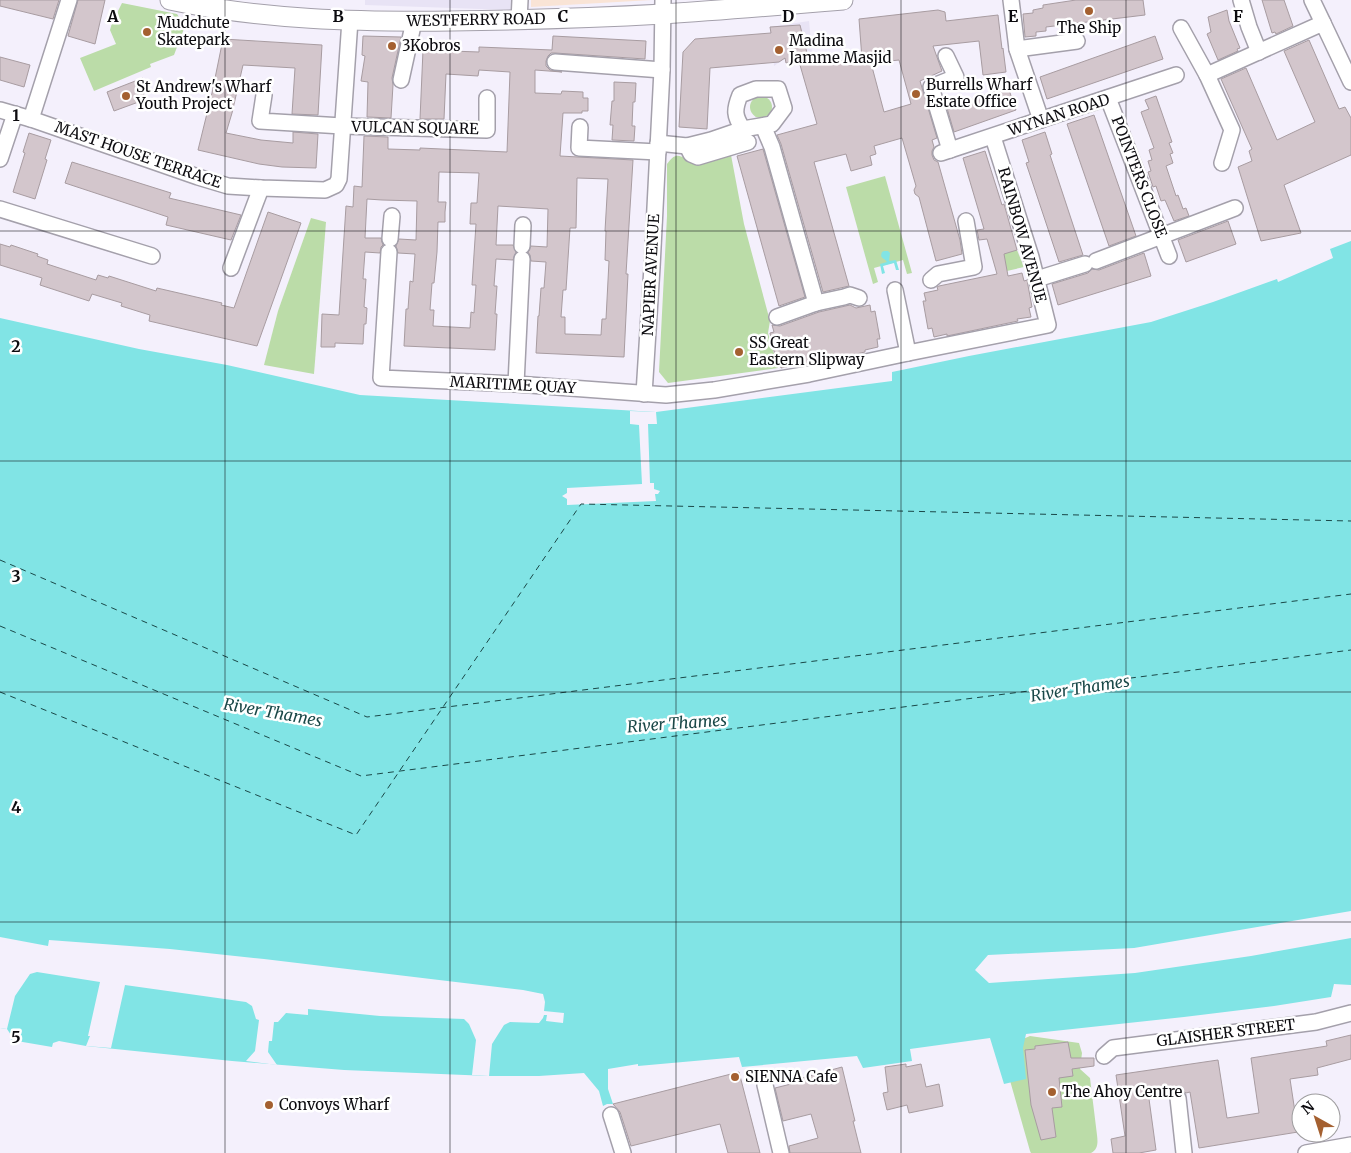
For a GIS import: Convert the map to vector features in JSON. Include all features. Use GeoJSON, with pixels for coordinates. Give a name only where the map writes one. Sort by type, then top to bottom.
{"type":"FeatureCollection","features":[{"type":"Feature","properties":{"kind":"main road","name":"WESTFERRY ROAD"},"geometry":{"type":"LineString","coordinates":[[170,0],[202,3],[265,14],[350,20],[414,21],[519,20],[664,7],[843,0]]}},
{"type":"Feature","properties":{"kind":"street"},"geometry":{"type":"LineString","coordinates":[[31,119],[70,0]]}},
{"type":"Feature","properties":{"kind":"street"},"geometry":{"type":"LineString","coordinates":[[519,20],[520,0]]}},
{"type":"Feature","properties":{"kind":"street"},"geometry":{"type":"LineString","coordinates":[[1011,0],[1017,49],[1041,120]]}},
{"type":"Feature","properties":{"kind":"street"},"geometry":{"type":"LineString","coordinates":[[1241,0],[1259,52]]}},
{"type":"Feature","properties":{"kind":"street"},"geometry":{"type":"LineString","coordinates":[[1312,0],[1351,82]]}},
{"type":"Feature","properties":{"kind":"street","name":"NAPIER AVENUE"},"geometry":{"type":"LineString","coordinates":[[644,394],[664,7]]}},
{"type":"Feature","properties":{"kind":"street"},"geometry":{"type":"LineString","coordinates":[[264,95],[260,121],[342,126],[350,20]]}},
{"type":"Feature","properties":{"kind":"street"},"geometry":{"type":"LineString","coordinates":[[401,80],[414,21]]}},
{"type":"Feature","properties":{"kind":"street"},"geometry":{"type":"LineString","coordinates":[[1208,75],[1323,22]]}},
{"type":"Feature","properties":{"kind":"street"},"geometry":{"type":"LineString","coordinates":[[1181,28],[1208,75],[1232,130],[1222,164]]}},
{"type":"Feature","properties":{"kind":"street"},"geometry":{"type":"LineString","coordinates":[[1017,49],[1077,40]]}},
{"type":"Feature","properties":{"kind":"street","name":"WYNAN ROAD"},"geometry":{"type":"LineString","coordinates":[[946,56],[956,77],[930,87],[945,152],[1176,75]]}},
{"type":"Feature","properties":{"kind":"street"},"geometry":{"type":"LineString","coordinates":[[555,62],[662,70]]}},
{"type":"Feature","properties":{"kind":"street"},"geometry":{"type":"LineString","coordinates":[[580,127],[579,148],[687,146],[711,140],[745,136],[763,126],[772,124],[784,108],[778,89],[756,89],[740,95],[736,117],[745,136]]}},
{"type":"Feature","properties":{"kind":"street","name":"VULCAN SQUARE"},"geometry":{"type":"LineString","coordinates":[[342,126],[486,130],[487,98]]}},
{"type":"Feature","properties":{"kind":"street","name":"POINTERS CLOSE"},"geometry":{"type":"LineString","coordinates":[[1108,98],[1169,256]]}},
{"type":"Feature","properties":{"kind":"street","name":"MAST HOUSE TERRACE"},"geometry":{"type":"LineString","coordinates":[[0,110],[228,186],[261,188],[325,190],[336,185],[339,179],[342,126]]}},
{"type":"Feature","properties":{"kind":"street"},"geometry":{"type":"LineString","coordinates":[[0,159],[15,114]]}},
{"type":"Feature","properties":{"kind":"street"},"geometry":{"type":"LineString","coordinates":[[763,126],[772,147],[816,303]]}},
{"type":"Feature","properties":{"kind":"street","name":"RAINBOW AVENUE"},"geometry":{"type":"LineString","coordinates":[[908,353],[1048,325],[1031,257],[993,136]]}},
{"type":"Feature","properties":{"kind":"street"},"geometry":{"type":"LineString","coordinates":[[232,268],[261,188]]}},
{"type":"Feature","properties":{"kind":"street"},"geometry":{"type":"LineString","coordinates":[[1037,279],[1090,262],[1234,208]]}},
{"type":"Feature","properties":{"kind":"street"},"geometry":{"type":"LineString","coordinates":[[0,209],[152,256]]}},
{"type":"Feature","properties":{"kind":"street","name":"MARITIME QUAY"},"geometry":{"type":"LineString","coordinates":[[392,216],[381,378],[516,384],[644,394]]}},
{"type":"Feature","properties":{"kind":"street"},"geometry":{"type":"LineString","coordinates":[[931,280],[938,274],[974,267],[966,221]]}},
{"type":"Feature","properties":{"kind":"street"},"geometry":{"type":"LineString","coordinates":[[516,384],[523,225]]}},
{"type":"Feature","properties":{"kind":"street"},"geometry":{"type":"LineString","coordinates":[[644,394],[666,396],[714,390],[785,378],[908,353],[895,290]]}},
{"type":"Feature","properties":{"kind":"street"},"geometry":{"type":"LineString","coordinates":[[777,318],[816,303],[850,295],[859,298]]}},
{"type":"Feature","properties":{"kind":"street","name":"GLAISHER STREET"},"geometry":{"type":"LineString","coordinates":[[1104,1056],[1113,1048],[1316,1022],[1351,1013]]}},
{"type":"Feature","properties":{"kind":"street"},"geometry":{"type":"LineString","coordinates":[[765,1086],[781,1153]]}},
{"type":"Feature","properties":{"kind":"street"},"geometry":{"type":"LineString","coordinates":[[1178,1098],[1184,1153]]}},
{"type":"Feature","properties":{"kind":"street"},"geometry":{"type":"LineString","coordinates":[[611,1115],[623,1153]]}},
{"type":"Feature","properties":{"kind":"street"},"geometry":{"type":"LineString","coordinates":[[1306,1153],[1351,1145]]}},
{"type":"Feature","properties":{"kind":"shaded area"},"geometry":{"type":"Polygon","coordinates":[[[365,0],[511,0],[510,10],[365,5],[365,0]]]}},
{"type":"Feature","properties":{"kind":"shaded area"},"geometry":{"type":"Polygon","coordinates":[[[531,0],[652,0],[531,7],[531,0]]]}},
{"type":"Feature","properties":{"kind":"shaded area"},"geometry":{"type":"Polygon","coordinates":[[[809,21],[812,52],[795,54],[774,66],[770,27],[809,21]]]}},
{"type":"Feature","properties":{"kind":"green space"},"geometry":{"type":"Polygon","coordinates":[[[122,3],[177,14],[185,26],[174,55],[150,64],[151,67],[94,91],[80,58],[116,44],[110,30],[122,3]]]}},
{"type":"Feature","properties":{"kind":"green space"},"geometry":{"type":"Polygon","coordinates":[[[761,96],[769,99],[772,107],[769,115],[761,118],[753,115],[750,107],[753,99],[761,96]]]}},
{"type":"Feature","properties":{"kind":"green space"},"geometry":{"type":"Polygon","coordinates":[[[731,155],[744,224],[770,321],[768,333],[778,368],[668,383],[659,372],[667,216],[667,164],[676,156],[696,160],[731,155]]]}},
{"type":"Feature","properties":{"kind":"green space"},"geometry":{"type":"Polygon","coordinates":[[[885,176],[912,273],[907,274],[903,260],[874,268],[878,282],[873,284],[846,187],[885,176]]]}},
{"type":"Feature","properties":{"kind":"green space"},"geometry":{"type":"Polygon","coordinates":[[[311,218],[326,222],[314,374],[264,365],[278,311],[311,218]]]}},
{"type":"Feature","properties":{"kind":"green space"},"geometry":{"type":"Polygon","coordinates":[[[1017,250],[1024,267],[998,273],[992,257],[1017,250]]]}},
{"type":"Feature","properties":{"kind":"green space","name":"The Ahoy Centre"},"geometry":{"type":"Polygon","coordinates":[[[1030,1036],[1079,1043],[1082,1053],[1080,1069],[1090,1078],[1097,1135],[1097,1146],[1091,1153],[1031,1153],[1009,1077],[1009,1045],[1030,1036]]]}},
{"type":"Feature","properties":{"kind":"water","name":"River Thames"},"geometry":{"type":"Polygon","coordinates":[[[1351,241],[1351,985],[1334,984],[1331,997],[1184,1017],[1026,1034],[1023,1048],[1026,1079],[1004,1084],[990,1038],[910,1049],[912,1061],[863,1068],[857,1056],[742,1067],[739,1057],[638,1066],[638,1064],[608,1069],[608,1089],[613,1104],[603,1106],[599,1091],[584,1073],[539,1076],[489,1076],[344,1070],[232,1061],[86,1046],[59,1041],[53,1043],[52,1047],[11,1040],[11,1035],[7,1029],[0,1028],[0,318],[139,349],[227,365],[360,395],[656,412],[892,381],[892,372],[1151,322],[1277,279],[1278,282],[1333,258],[1330,249],[1351,241]]]}},
{"type":"Feature","properties":{"kind":"water"},"geometry":{"type":"Polygon","coordinates":[[[884,251],[890,253],[889,261],[896,260],[899,270],[896,270],[894,263],[883,266],[885,273],[882,274],[880,264],[887,262],[881,256],[884,251]]]}},
{"type":"Feature","properties":{"kind":"pier"},"geometry":{"type":"Polygon","coordinates":[[[630,411],[656,412],[657,424],[648,424],[650,483],[654,483],[654,489],[660,491],[658,494],[655,494],[656,501],[567,505],[567,499],[562,496],[567,493],[567,488],[642,484],[639,425],[630,424],[630,411]]]}},
{"type":"Feature","properties":{"kind":"pier"},"geometry":{"type":"Polygon","coordinates":[[[1351,911],[1351,938],[1251,956],[1135,973],[989,983],[975,970],[988,955],[1134,948],[1351,911]]]}},
{"type":"Feature","properties":{"kind":"pier"},"geometry":{"type":"Polygon","coordinates":[[[0,937],[48,946],[49,940],[170,949],[523,990],[543,994],[545,1002],[544,1011],[564,1013],[563,1023],[546,1021],[547,1015],[544,1015],[539,1023],[510,1022],[504,1025],[492,1044],[489,1076],[472,1075],[476,1040],[469,1024],[464,1019],[380,1016],[308,1009],[308,1015],[286,1013],[278,1022],[274,1022],[272,1041],[269,1041],[268,1052],[277,1065],[246,1061],[255,1051],[259,1020],[256,1019],[252,1006],[246,1002],[125,985],[111,1048],[86,1046],[90,1036],[88,1036],[100,982],[37,972],[30,974],[15,996],[7,1029],[0,1028],[0,937]]]}},
{"type":"Feature","properties":{"kind":"building"},"geometry":{"type":"Polygon","coordinates":[[[0,0],[59,0],[53,19],[0,6],[0,0]]]}},
{"type":"Feature","properties":{"kind":"building"},"geometry":{"type":"Polygon","coordinates":[[[78,0],[105,0],[95,44],[68,36],[78,0]]]}},
{"type":"Feature","properties":{"kind":"building"},"geometry":{"type":"Polygon","coordinates":[[[1076,0],[1143,0],[1145,15],[1046,27],[1046,31],[1036,32],[1036,36],[1025,37],[1023,14],[1033,13],[1033,10],[1043,8],[1043,5],[1076,0]]]}},
{"type":"Feature","properties":{"kind":"building"},"geometry":{"type":"Polygon","coordinates":[[[1262,0],[1284,0],[1293,26],[1276,34],[1275,32],[1272,33],[1262,0]]]}},
{"type":"Feature","properties":{"kind":"building"},"geometry":{"type":"Polygon","coordinates":[[[938,10],[945,12],[946,21],[998,15],[1006,72],[983,75],[979,41],[933,46],[942,71],[920,81],[937,138],[932,140],[934,147],[932,155],[934,160],[938,162],[960,240],[962,254],[936,261],[919,197],[915,194],[916,186],[902,138],[874,146],[876,154],[870,156],[872,165],[851,171],[846,154],[814,162],[849,286],[823,292],[777,135],[817,124],[800,65],[862,59],[859,19],[938,10]],[[899,60],[871,63],[884,112],[911,104],[899,60]]]}},
{"type":"Feature","properties":{"kind":"building"},"geometry":{"type":"Polygon","coordinates":[[[1227,10],[1229,21],[1240,48],[1237,49],[1238,51],[1218,60],[1207,34],[1211,32],[1208,17],[1227,10]]]}},
{"type":"Feature","properties":{"kind":"building"},"geometry":{"type":"Polygon","coordinates":[[[800,25],[808,57],[786,63],[785,58],[779,62],[710,68],[707,129],[679,127],[683,52],[695,39],[771,33],[770,27],[800,25]]]}},
{"type":"Feature","properties":{"kind":"building"},"geometry":{"type":"Polygon","coordinates":[[[363,36],[401,37],[392,78],[391,118],[367,117],[368,82],[361,81],[365,56],[362,55],[363,36]]]}},
{"type":"Feature","properties":{"kind":"building"},"geometry":{"type":"Polygon","coordinates":[[[553,36],[646,41],[645,59],[551,53],[546,61],[546,66],[550,70],[562,72],[535,70],[535,93],[561,94],[562,91],[583,92],[583,98],[588,98],[588,111],[582,111],[582,113],[563,113],[560,156],[633,160],[626,274],[628,274],[624,357],[536,353],[541,288],[544,288],[546,262],[531,261],[528,252],[531,246],[547,247],[548,209],[498,206],[496,245],[513,245],[516,252],[513,260],[496,259],[494,286],[497,286],[495,350],[404,346],[406,309],[408,309],[410,281],[413,282],[415,254],[398,253],[396,246],[399,239],[416,240],[417,201],[367,199],[365,238],[381,238],[383,245],[380,253],[365,252],[363,279],[366,279],[364,307],[367,308],[363,344],[335,343],[335,347],[321,347],[322,314],[339,315],[346,206],[353,207],[354,186],[362,187],[364,136],[388,137],[388,149],[420,150],[420,148],[507,152],[510,72],[479,70],[478,76],[446,74],[444,119],[420,119],[423,50],[479,52],[479,47],[552,50],[553,36]],[[439,172],[438,202],[446,202],[445,222],[438,222],[437,252],[430,310],[434,310],[433,326],[470,328],[471,312],[474,313],[476,285],[472,285],[476,224],[470,224],[471,203],[477,203],[479,173],[439,172]],[[577,178],[576,228],[570,228],[566,290],[563,290],[561,317],[565,317],[565,334],[601,335],[602,319],[606,319],[609,261],[605,260],[608,179],[577,178]]]}},
{"type":"Feature","properties":{"kind":"building"},"geometry":{"type":"Polygon","coordinates":[[[1155,36],[1163,59],[1047,99],[1040,77],[1155,36]]]}},
{"type":"Feature","properties":{"kind":"building"},"geometry":{"type":"Polygon","coordinates":[[[223,39],[322,45],[318,115],[292,114],[295,68],[243,65],[226,133],[261,140],[293,143],[293,132],[318,134],[316,168],[259,164],[198,150],[223,39]]]}},
{"type":"Feature","properties":{"kind":"building"},"geometry":{"type":"Polygon","coordinates":[[[1309,40],[1339,109],[1345,107],[1351,118],[1351,155],[1284,185],[1301,233],[1261,241],[1238,167],[1252,161],[1249,151],[1252,149],[1221,79],[1246,68],[1277,140],[1315,122],[1284,51],[1309,40]]]}},
{"type":"Feature","properties":{"kind":"building"},"geometry":{"type":"Polygon","coordinates":[[[0,57],[30,65],[24,87],[0,80],[0,57]]]}},
{"type":"Feature","properties":{"kind":"building","name":"St Andrew's Wharf Youth Project"},"geometry":{"type":"Polygon","coordinates":[[[143,78],[144,100],[114,111],[107,92],[143,78]]]}},
{"type":"Feature","properties":{"kind":"building"},"geometry":{"type":"Polygon","coordinates":[[[614,82],[636,83],[632,126],[635,126],[634,141],[612,140],[613,125],[610,125],[612,101],[614,101],[614,82]]]}},
{"type":"Feature","properties":{"kind":"building"},"geometry":{"type":"Polygon","coordinates":[[[1008,87],[1016,110],[954,132],[947,108],[1008,87]]]}},
{"type":"Feature","properties":{"kind":"building"},"geometry":{"type":"Polygon","coordinates":[[[1156,96],[1172,142],[1169,143],[1173,153],[1170,154],[1173,163],[1166,166],[1176,196],[1178,195],[1183,209],[1186,208],[1189,216],[1174,221],[1165,200],[1161,201],[1156,186],[1153,187],[1148,172],[1151,171],[1148,161],[1152,160],[1149,150],[1154,148],[1141,112],[1149,109],[1145,100],[1156,96]]]}},
{"type":"Feature","properties":{"kind":"building"},"geometry":{"type":"Polygon","coordinates":[[[1094,115],[1136,236],[1109,246],[1067,124],[1094,115]]]}},
{"type":"Feature","properties":{"kind":"building"},"geometry":{"type":"Polygon","coordinates":[[[1045,132],[1052,154],[1050,155],[1083,255],[1059,262],[1026,163],[1029,162],[1022,140],[1045,132]]]}},
{"type":"Feature","properties":{"kind":"building"},"geometry":{"type":"Polygon","coordinates":[[[29,133],[51,140],[35,199],[13,192],[29,133]]]}},
{"type":"Feature","properties":{"kind":"building"},"geometry":{"type":"Polygon","coordinates":[[[763,149],[805,297],[779,306],[737,156],[763,149]]]}},
{"type":"Feature","properties":{"kind":"building"},"geometry":{"type":"Polygon","coordinates":[[[985,151],[1002,205],[1004,204],[1017,250],[1004,254],[1008,276],[1022,273],[1024,281],[1027,280],[1032,307],[1029,308],[1031,317],[947,336],[947,334],[934,337],[932,328],[928,329],[923,301],[926,301],[924,293],[938,290],[937,287],[939,286],[997,274],[987,239],[979,240],[977,230],[984,229],[963,158],[985,151]]]}},
{"type":"Feature","properties":{"kind":"building"},"geometry":{"type":"Polygon","coordinates":[[[72,162],[171,193],[169,198],[241,215],[231,240],[166,225],[168,217],[65,183],[72,162]]]}},
{"type":"Feature","properties":{"kind":"building"},"geometry":{"type":"Polygon","coordinates":[[[268,212],[301,223],[257,346],[149,321],[150,315],[121,306],[122,303],[92,294],[89,301],[40,285],[42,278],[0,265],[0,244],[10,247],[11,245],[38,254],[37,256],[48,260],[47,264],[96,280],[98,275],[108,278],[109,276],[156,291],[157,288],[222,303],[221,305],[234,308],[268,212]]]}},
{"type":"Feature","properties":{"kind":"building"},"geometry":{"type":"Polygon","coordinates":[[[1228,221],[1236,244],[1186,262],[1178,240],[1228,221]]]}},
{"type":"Feature","properties":{"kind":"building"},"geometry":{"type":"Polygon","coordinates":[[[1144,253],[1151,276],[1058,305],[1052,284],[1088,273],[1092,269],[1099,270],[1144,253]]]}},
{"type":"Feature","properties":{"kind":"building"},"geometry":{"type":"Polygon","coordinates":[[[850,305],[856,308],[870,305],[871,312],[875,311],[880,339],[877,339],[878,347],[865,350],[865,352],[807,365],[781,368],[779,359],[776,360],[770,333],[774,332],[772,325],[780,326],[819,312],[850,305]]]}},
{"type":"Feature","properties":{"kind":"building"},"geometry":{"type":"Polygon","coordinates":[[[1351,1035],[1351,1059],[1317,1068],[1318,1075],[1290,1079],[1292,1093],[1291,1133],[1199,1148],[1190,1092],[1186,1093],[1177,1089],[1169,1095],[1149,1099],[1156,1150],[1139,1153],[1113,1153],[1111,1139],[1125,1136],[1116,1075],[1218,1060],[1227,1118],[1259,1113],[1251,1058],[1327,1046],[1326,1041],[1351,1035]]]}},
{"type":"Feature","properties":{"kind":"building"},"geometry":{"type":"Polygon","coordinates":[[[1068,1042],[1071,1058],[1094,1058],[1094,1066],[1072,1069],[1073,1076],[1059,1078],[1062,1107],[1052,1108],[1056,1137],[1041,1140],[1031,1105],[1025,1050],[1035,1049],[1035,1046],[1068,1042]]]}},
{"type":"Feature","properties":{"kind":"building"},"geometry":{"type":"Polygon","coordinates":[[[906,1064],[906,1067],[921,1064],[926,1087],[939,1084],[943,1106],[909,1113],[907,1105],[887,1110],[883,1093],[888,1092],[885,1067],[906,1064]]]}},
{"type":"Feature","properties":{"kind":"building"},"geometry":{"type":"Polygon","coordinates":[[[842,1067],[861,1153],[790,1153],[789,1146],[818,1138],[811,1114],[783,1121],[775,1088],[803,1081],[802,1078],[842,1067]]]}},
{"type":"Feature","properties":{"kind":"building"},"geometry":{"type":"Polygon","coordinates":[[[739,1072],[760,1153],[728,1153],[720,1124],[631,1146],[620,1112],[613,1104],[739,1072]]]}},
{"type":"Feature","properties":{"kind":"ferry route"},"geometry":{"type":"LineString","coordinates":[[0,692],[356,835],[581,504],[1351,521]]}},
{"type":"Feature","properties":{"kind":"ferry route"},"geometry":{"type":"LineString","coordinates":[[0,560],[367,717],[1351,594]]}},
{"type":"Feature","properties":{"kind":"ferry route"},"geometry":{"type":"LineString","coordinates":[[0,626],[361,776],[1351,650]]}},
{"type":"Feature","properties":{"kind":"place","name":"The Ship"},"geometry":{"type":"Point","coordinates":[1089,11]}},
{"type":"Feature","properties":{"kind":"place","name":"Mudchute Skatepark"},"geometry":{"type":"Point","coordinates":[147,32]}},
{"type":"Feature","properties":{"kind":"place","name":"3Kobros"},"geometry":{"type":"Point","coordinates":[392,46]}},
{"type":"Feature","properties":{"kind":"place","name":"Madina Jamme Masjid"},"geometry":{"type":"Point","coordinates":[779,50]}},
{"type":"Feature","properties":{"kind":"place","name":"Burrells Wharf Estate Office"},"geometry":{"type":"Point","coordinates":[916,94]}},
{"type":"Feature","properties":{"kind":"place","name":"St Andrew's Wharf Youth Project"},"geometry":{"type":"Point","coordinates":[126,96]}},
{"type":"Feature","properties":{"kind":"place","name":"SS Great Eastern Slipway"},"geometry":{"type":"Point","coordinates":[739,352]}},
{"type":"Feature","properties":{"kind":"place","name":"SIENNA Cafe"},"geometry":{"type":"Point","coordinates":[735,1077]}},
{"type":"Feature","properties":{"kind":"place","name":"The Ahoy Centre"},"geometry":{"type":"Point","coordinates":[1052,1092]}},
{"type":"Feature","properties":{"kind":"place","name":"Convoys Wharf"},"geometry":{"type":"Point","coordinates":[269,1105]}}]}
